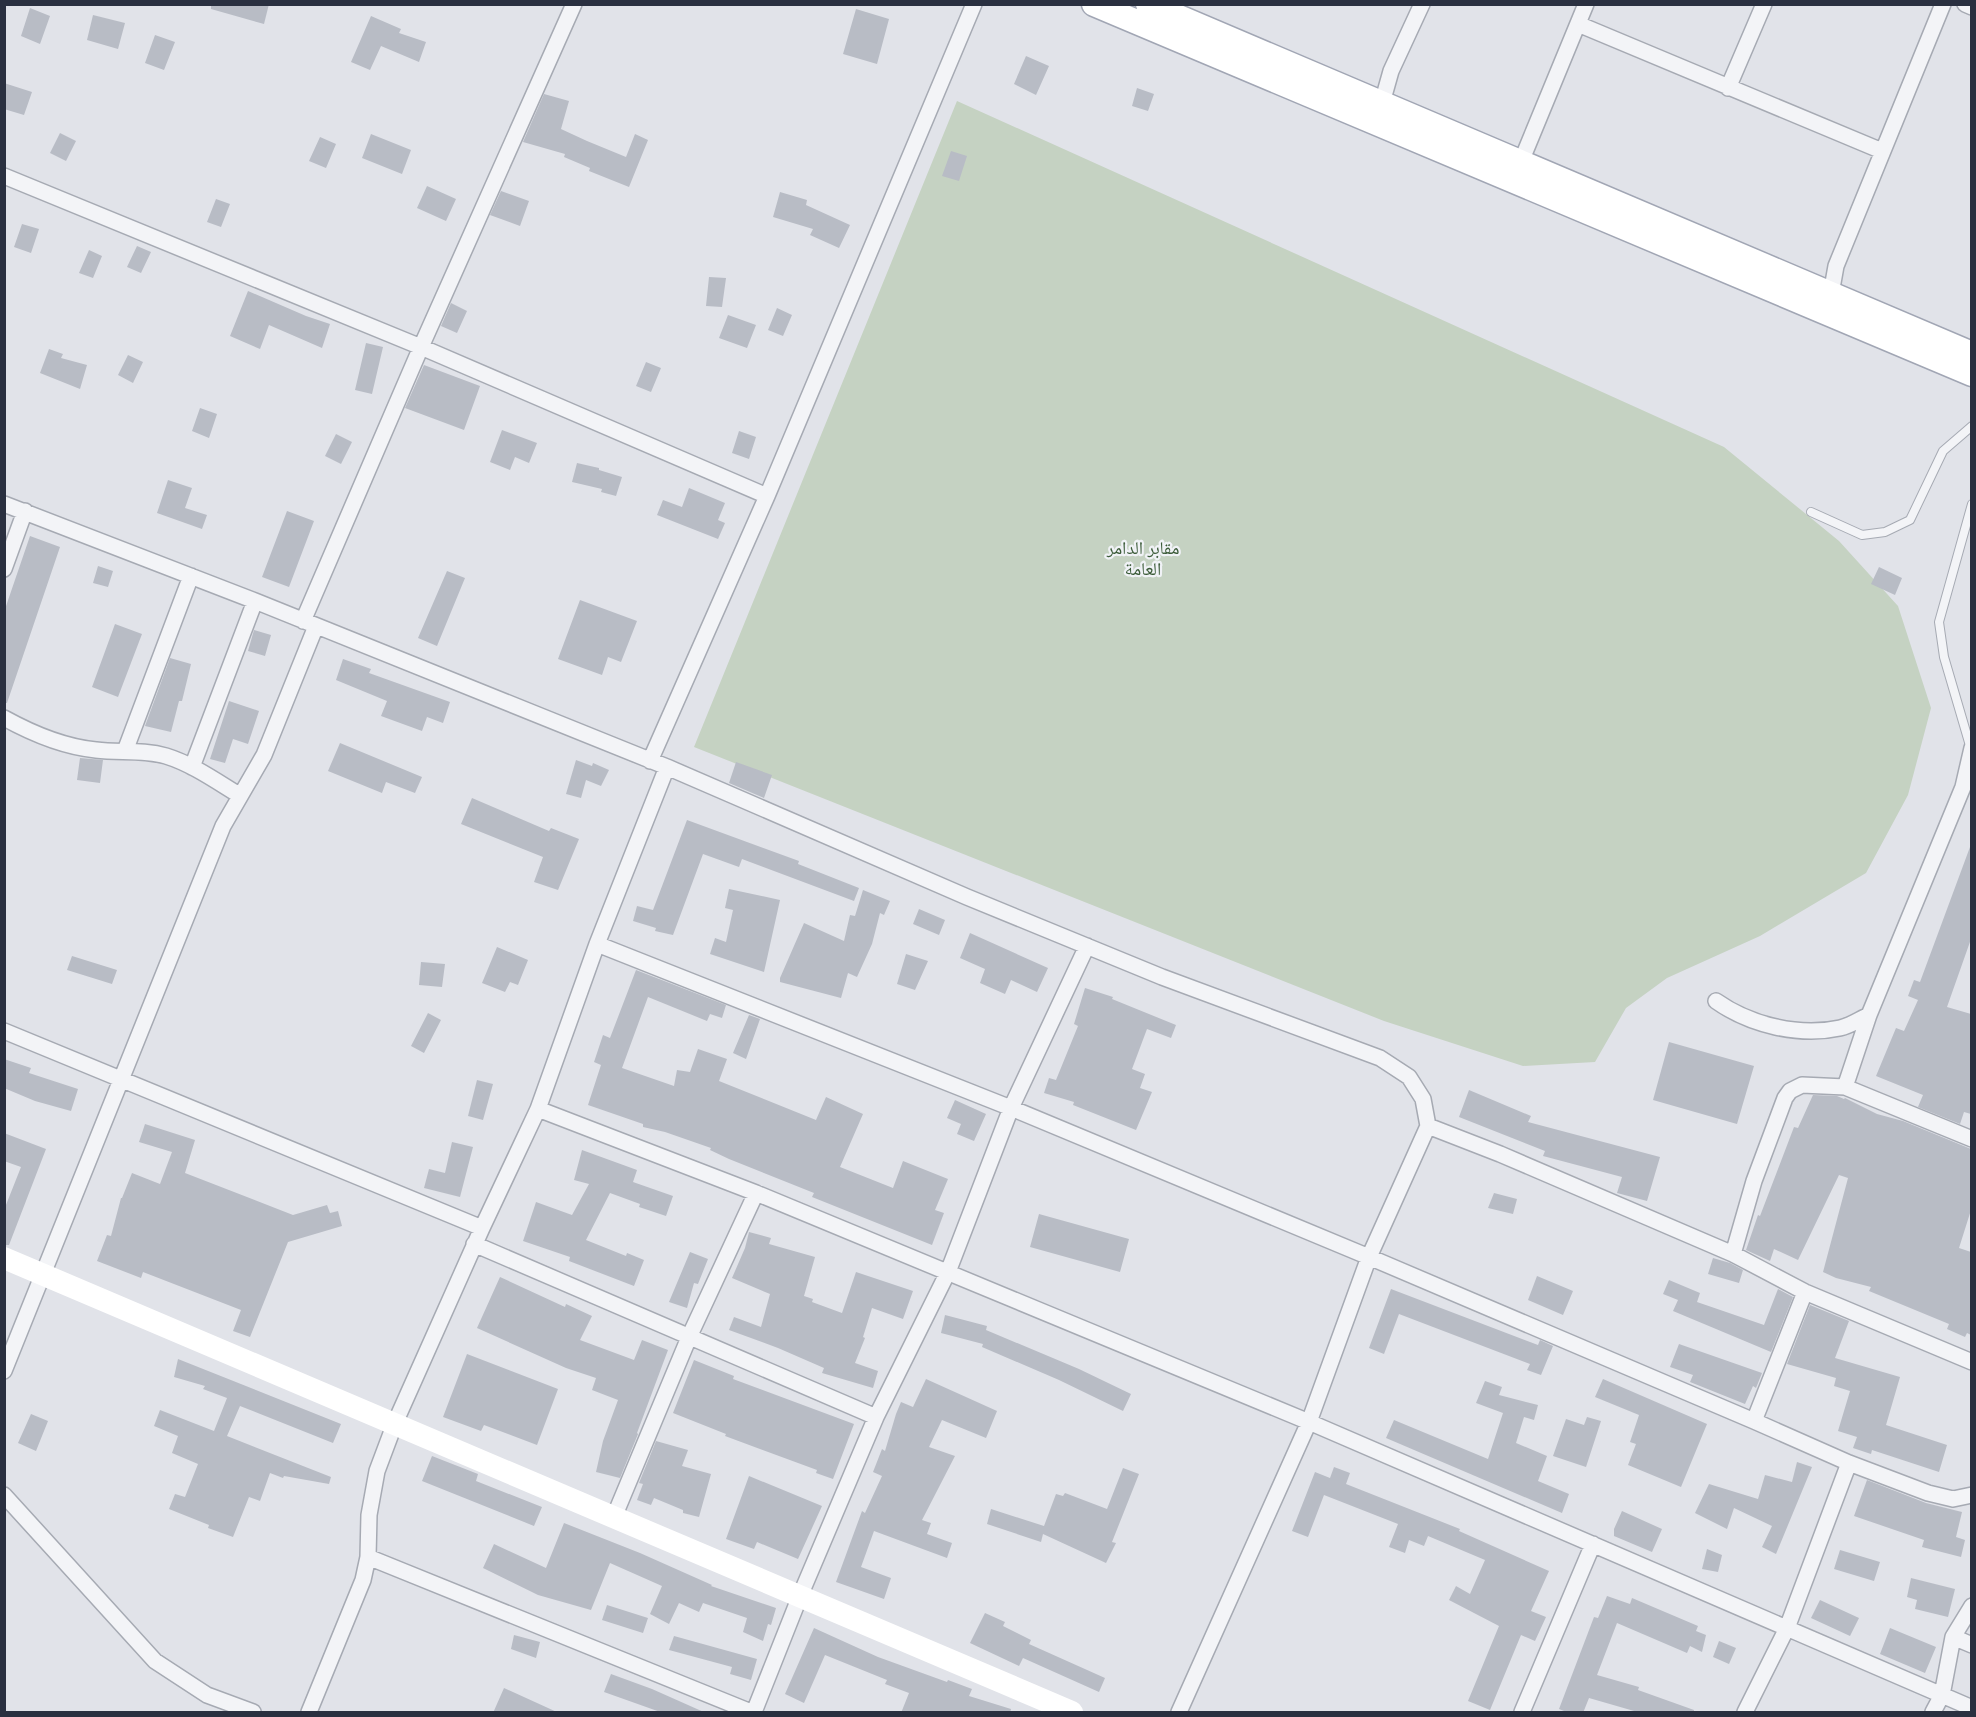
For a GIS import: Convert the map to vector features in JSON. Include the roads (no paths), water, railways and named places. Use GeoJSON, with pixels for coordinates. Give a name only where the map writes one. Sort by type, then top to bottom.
{"type":"FeatureCollection","features":[{"type":"Feature","properties":{"kind":"main road"},"geometry":{"type":"LineString","coordinates":[[1095,4],[1831,294],[1970,364]]}},
{"type":"Feature","properties":{"kind":"main road"},"geometry":{"type":"LineString","coordinates":[[1148,4],[1382,103],[1517,171],[1970,364]]}},
{"type":"Feature","properties":{"kind":"street"},"geometry":{"type":"LineString","coordinates":[[4,1371],[171,961],[223,825],[264,755],[310,624],[422,347],[574,4]]}},
{"type":"Feature","properties":{"kind":"street"},"geometry":{"type":"LineString","coordinates":[[650,761],[767,496],[974,4]]}},
{"type":"Feature","properties":{"kind":"street"},"geometry":{"type":"LineString","coordinates":[[1382,103],[1391,71],[1422,4]]}},
{"type":"Feature","properties":{"kind":"street"},"geometry":{"type":"LineString","coordinates":[[1517,171],[1586,4]]}},
{"type":"Feature","properties":{"kind":"street"},"geometry":{"type":"LineString","coordinates":[[1728,88],[1764,4]]}},
{"type":"Feature","properties":{"kind":"street"},"geometry":{"type":"LineString","coordinates":[[1831,294],[1836,266],[1944,4]]}},
{"type":"Feature","properties":{"kind":"street"},"geometry":{"type":"LineString","coordinates":[[1965,4],[1971,7]]}},
{"type":"Feature","properties":{"kind":"street"},"geometry":{"type":"LineString","coordinates":[[1578,24],[1882,151]]}},
{"type":"Feature","properties":{"kind":"street"},"geometry":{"type":"LineString","coordinates":[[4,177],[422,347],[767,496]]}},
{"type":"Feature","properties":{"kind":"street"},"geometry":{"type":"LineString","coordinates":[[4,504],[255,601],[667,767],[967,897],[1162,977],[1380,1058],[1409,1077],[1423,1099],[1428,1126],[1369,1257],[1309,1422],[1179,1713]]}},
{"type":"Feature","properties":{"kind":"street"},"geometry":{"type":"LineString","coordinates":[[4,569],[25,511]]}},
{"type":"Feature","properties":{"kind":"street"},"geometry":{"type":"LineString","coordinates":[[125,751],[191,576]]}},
{"type":"Feature","properties":{"kind":"street"},"geometry":{"type":"LineString","coordinates":[[192,767],[255,601]]}},
{"type":"Feature","properties":{"kind":"street"},"geometry":{"type":"LineString","coordinates":[[4,718],[27,730],[73,747],[98,751],[145,752],[166,756],[192,767],[239,795]]}},
{"type":"Feature","properties":{"kind":"street"},"geometry":{"type":"LineString","coordinates":[[1845,1087],[1869,1015],[1967,788],[1971,748]]}},
{"type":"Feature","properties":{"kind":"street"},"geometry":{"type":"LineString","coordinates":[[309,1713],[355,1603],[368,1557],[369,1515],[377,1471],[395,1423],[474,1244],[538,1109],[597,944],[667,767]]}},
{"type":"Feature","properties":{"kind":"street"},"geometry":{"type":"LineString","coordinates":[[597,944],[1011,1108],[1754,1420],[1849,1463],[1928,1493],[1953,1498],[1971,1495]]}},
{"type":"Feature","properties":{"kind":"street"},"geometry":{"type":"LineString","coordinates":[[368,1557],[752,1713],[876,1417],[948,1272],[1011,1108],[1087,946]]}},
{"type":"Feature","properties":{"kind":"street"},"geometry":{"type":"LineString","coordinates":[[1716,1001],[1751,1021],[1804,1030],[1842,1028],[1869,1015]]}},
{"type":"Feature","properties":{"kind":"street"},"geometry":{"type":"LineString","coordinates":[[4,1031],[482,1228]]}},
{"type":"Feature","properties":{"kind":"street"},"geometry":{"type":"LineString","coordinates":[[1733,1254],[1754,1181],[1790,1091],[1802,1085],[1845,1087],[1971,1139]]}},
{"type":"Feature","properties":{"kind":"street"},"geometry":{"type":"LineString","coordinates":[[538,1109],[756,1193],[1309,1422],[1971,1708]]}},
{"type":"Feature","properties":{"kind":"street"},"geometry":{"type":"LineString","coordinates":[[1428,1126],[1500,1154],[1733,1254],[1805,1292],[1971,1362]]}},
{"type":"Feature","properties":{"kind":"street"},"geometry":{"type":"LineString","coordinates":[[614,1517],[690,1335],[756,1193]]}},
{"type":"Feature","properties":{"kind":"street"},"geometry":{"type":"LineString","coordinates":[[474,1244],[876,1417]]}},
{"type":"Feature","properties":{"kind":"street"},"geometry":{"type":"LineString","coordinates":[[4,1258],[1072,1713]]}},
{"type":"Feature","properties":{"kind":"street"},"geometry":{"type":"LineString","coordinates":[[1754,1420],[1805,1292]]}},
{"type":"Feature","properties":{"kind":"street"},"geometry":{"type":"LineString","coordinates":[[1745,1713],[1787,1628],[1849,1463]]}},
{"type":"Feature","properties":{"kind":"street"},"geometry":{"type":"LineString","coordinates":[[4,1495],[155,1661],[207,1695],[253,1713]]}},
{"type":"Feature","properties":{"kind":"street"},"geometry":{"type":"LineString","coordinates":[[1522,1713],[1593,1544]]}},
{"type":"Feature","properties":{"kind":"street"},"geometry":{"type":"LineString","coordinates":[[1933,1713],[1942,1695],[1953,1637],[1971,1606]]}},
{"type":"Feature","properties":{"kind":"street"},"geometry":{"type":"LineString","coordinates":[[1953,1637],[1971,1645]]}},
{"type":"Feature","properties":{"kind":"lane"},"geometry":{"type":"LineString","coordinates":[[1811,512],[1862,535],[1885,532],[1910,520],[1943,451],[1971,426]]}},
{"type":"Feature","properties":{"kind":"lane"},"geometry":{"type":"LineString","coordinates":[[1971,504],[1939,622],[1944,657],[1971,748]]}},
{"type":"Feature","properties":{"kind":"park label","name":"مقابر الدامر العامة"},"geometry":{"type":"Point","coordinates":[1143,558]}}]}
